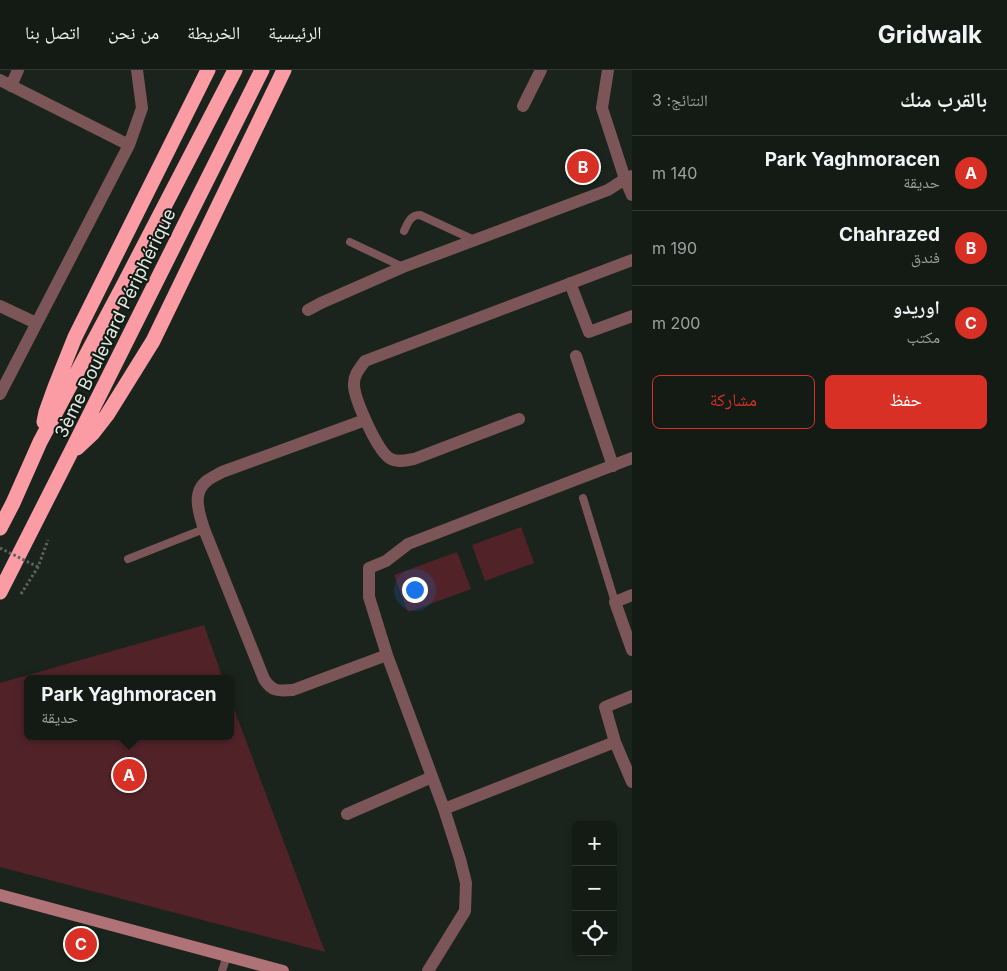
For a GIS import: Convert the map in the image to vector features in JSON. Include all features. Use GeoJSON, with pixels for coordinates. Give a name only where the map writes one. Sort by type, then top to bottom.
{"type":"FeatureCollection","features":[{"type":"Feature","properties":{"kind":"highway"},"geometry":{"type":"LineString","coordinates":[[40,442],[46,412],[75,337],[208,70]]}},
{"type":"Feature","properties":{"kind":"highway","name":"3ème Boulevard Périphérique"},"geometry":{"type":"LineString","coordinates":[[0,528],[40,442],[235,70]]}},
{"type":"Feature","properties":{"kind":"highway","name":"3ème Boulevard Périphérique"},"geometry":{"type":"LineString","coordinates":[[0,592],[72,452],[262,70]]}},
{"type":"Feature","properties":{"kind":"highway"},"geometry":{"type":"LineString","coordinates":[[72,452],[93,434],[107,415],[153,341],[284,70]]}},
{"type":"Feature","properties":{"kind":"main road"},"geometry":{"type":"LineString","coordinates":[[0,894],[283,971]]}},
{"type":"Feature","properties":{"kind":"street"},"geometry":{"type":"LineString","coordinates":[[18,70],[6,83],[129,145]]}},
{"type":"Feature","properties":{"kind":"street"},"geometry":{"type":"LineString","coordinates":[[0,394],[129,145],[142,108],[137,70]]}},
{"type":"Feature","properties":{"kind":"street"},"geometry":{"type":"LineString","coordinates":[[523,106],[541,70]]}},
{"type":"Feature","properties":{"kind":"street"},"geometry":{"type":"LineString","coordinates":[[608,70],[602,108],[629,177],[632,196]]}},
{"type":"Feature","properties":{"kind":"street"},"geometry":{"type":"LineString","coordinates":[[308,310],[403,267],[608,190],[629,177]]}},
{"type":"Feature","properties":{"kind":"street"},"geometry":{"type":"LineString","coordinates":[[519,419],[414,459],[404,461],[391,460],[380,446],[365,420],[354,387],[354,378],[365,362],[632,260]]}},
{"type":"Feature","properties":{"kind":"street"},"geometry":{"type":"LineString","coordinates":[[570,283],[589,332],[632,316]]}},
{"type":"Feature","properties":{"kind":"street"},"geometry":{"type":"LineString","coordinates":[[0,306],[36,323]]}},
{"type":"Feature","properties":{"kind":"street"},"geometry":{"type":"LineString","coordinates":[[576,356],[613,466]]}},
{"type":"Feature","properties":{"kind":"street"},"geometry":{"type":"LineString","coordinates":[[365,420],[222,472],[206,481],[199,490],[197,499],[204,529],[268,686],[275,690],[293,690],[387,655]]}},
{"type":"Feature","properties":{"kind":"street"},"geometry":{"type":"LineString","coordinates":[[428,971],[466,911],[466,883],[444,809],[387,655],[369,597],[369,568],[386,561],[408,544],[632,458]]}},
{"type":"Feature","properties":{"kind":"street"},"geometry":{"type":"LineString","coordinates":[[632,595],[615,602],[632,650]]}},
{"type":"Feature","properties":{"kind":"street"},"geometry":{"type":"LineString","coordinates":[[632,696],[604,707],[632,782]]}},
{"type":"Feature","properties":{"kind":"street"},"geometry":{"type":"LineString","coordinates":[[444,809],[616,742]]}},
{"type":"Feature","properties":{"kind":"street"},"geometry":{"type":"LineString","coordinates":[[347,814],[432,777]]}},
{"type":"Feature","properties":{"kind":"lane"},"geometry":{"type":"LineString","coordinates":[[404,231],[410,219],[420,215],[474,240]]}},
{"type":"Feature","properties":{"kind":"lane"},"geometry":{"type":"LineString","coordinates":[[350,242],[403,267]]}},
{"type":"Feature","properties":{"kind":"lane"},"geometry":{"type":"LineString","coordinates":[[583,498],[615,602]]}},
{"type":"Feature","properties":{"kind":"lane"},"geometry":{"type":"LineString","coordinates":[[128,558],[204,529]]}},
{"type":"Feature","properties":{"kind":"lane"},"geometry":{"type":"LineString","coordinates":[[222,971],[228,956]]}},
{"type":"Feature","properties":{"kind":"path"},"geometry":{"type":"LineString","coordinates":[[21,594],[38,567],[48,540]]}},
{"type":"Feature","properties":{"kind":"path"},"geometry":{"type":"LineString","coordinates":[[0,548],[38,567]]}},
{"type":"Feature","properties":{"kind":"shaded area"},"geometry":{"type":"Polygon","coordinates":[[[521,527],[534,563],[485,581],[472,545],[521,527]]]}},
{"type":"Feature","properties":{"kind":"shaded area"},"geometry":{"type":"Polygon","coordinates":[[[457,552],[471,589],[408,612],[394,575],[457,552]]]}},
{"type":"Feature","properties":{"kind":"shaded area"},"geometry":{"type":"Polygon","coordinates":[[[204,625],[222,675],[28,675],[204,625]]]}},
{"type":"Feature","properties":{"kind":"shaded area"},"geometry":{"type":"Polygon","coordinates":[[[24,676],[24,740],[234,740],[234,709],[325,952],[0,867],[0,683],[24,676]]]}},
{"type":"Feature","properties":{"kind":"place","name":"Chahrazed"},"geometry":{"type":"Point","coordinates":[583,167]}},
{"type":"Feature","properties":{"kind":"place","name":"Park Yaghmoracen"},"geometry":{"type":"Point","coordinates":[129,775]}},
{"type":"Feature","properties":{"kind":"place","name":"اوريدو"},"geometry":{"type":"Point","coordinates":[81,944]}}]}
